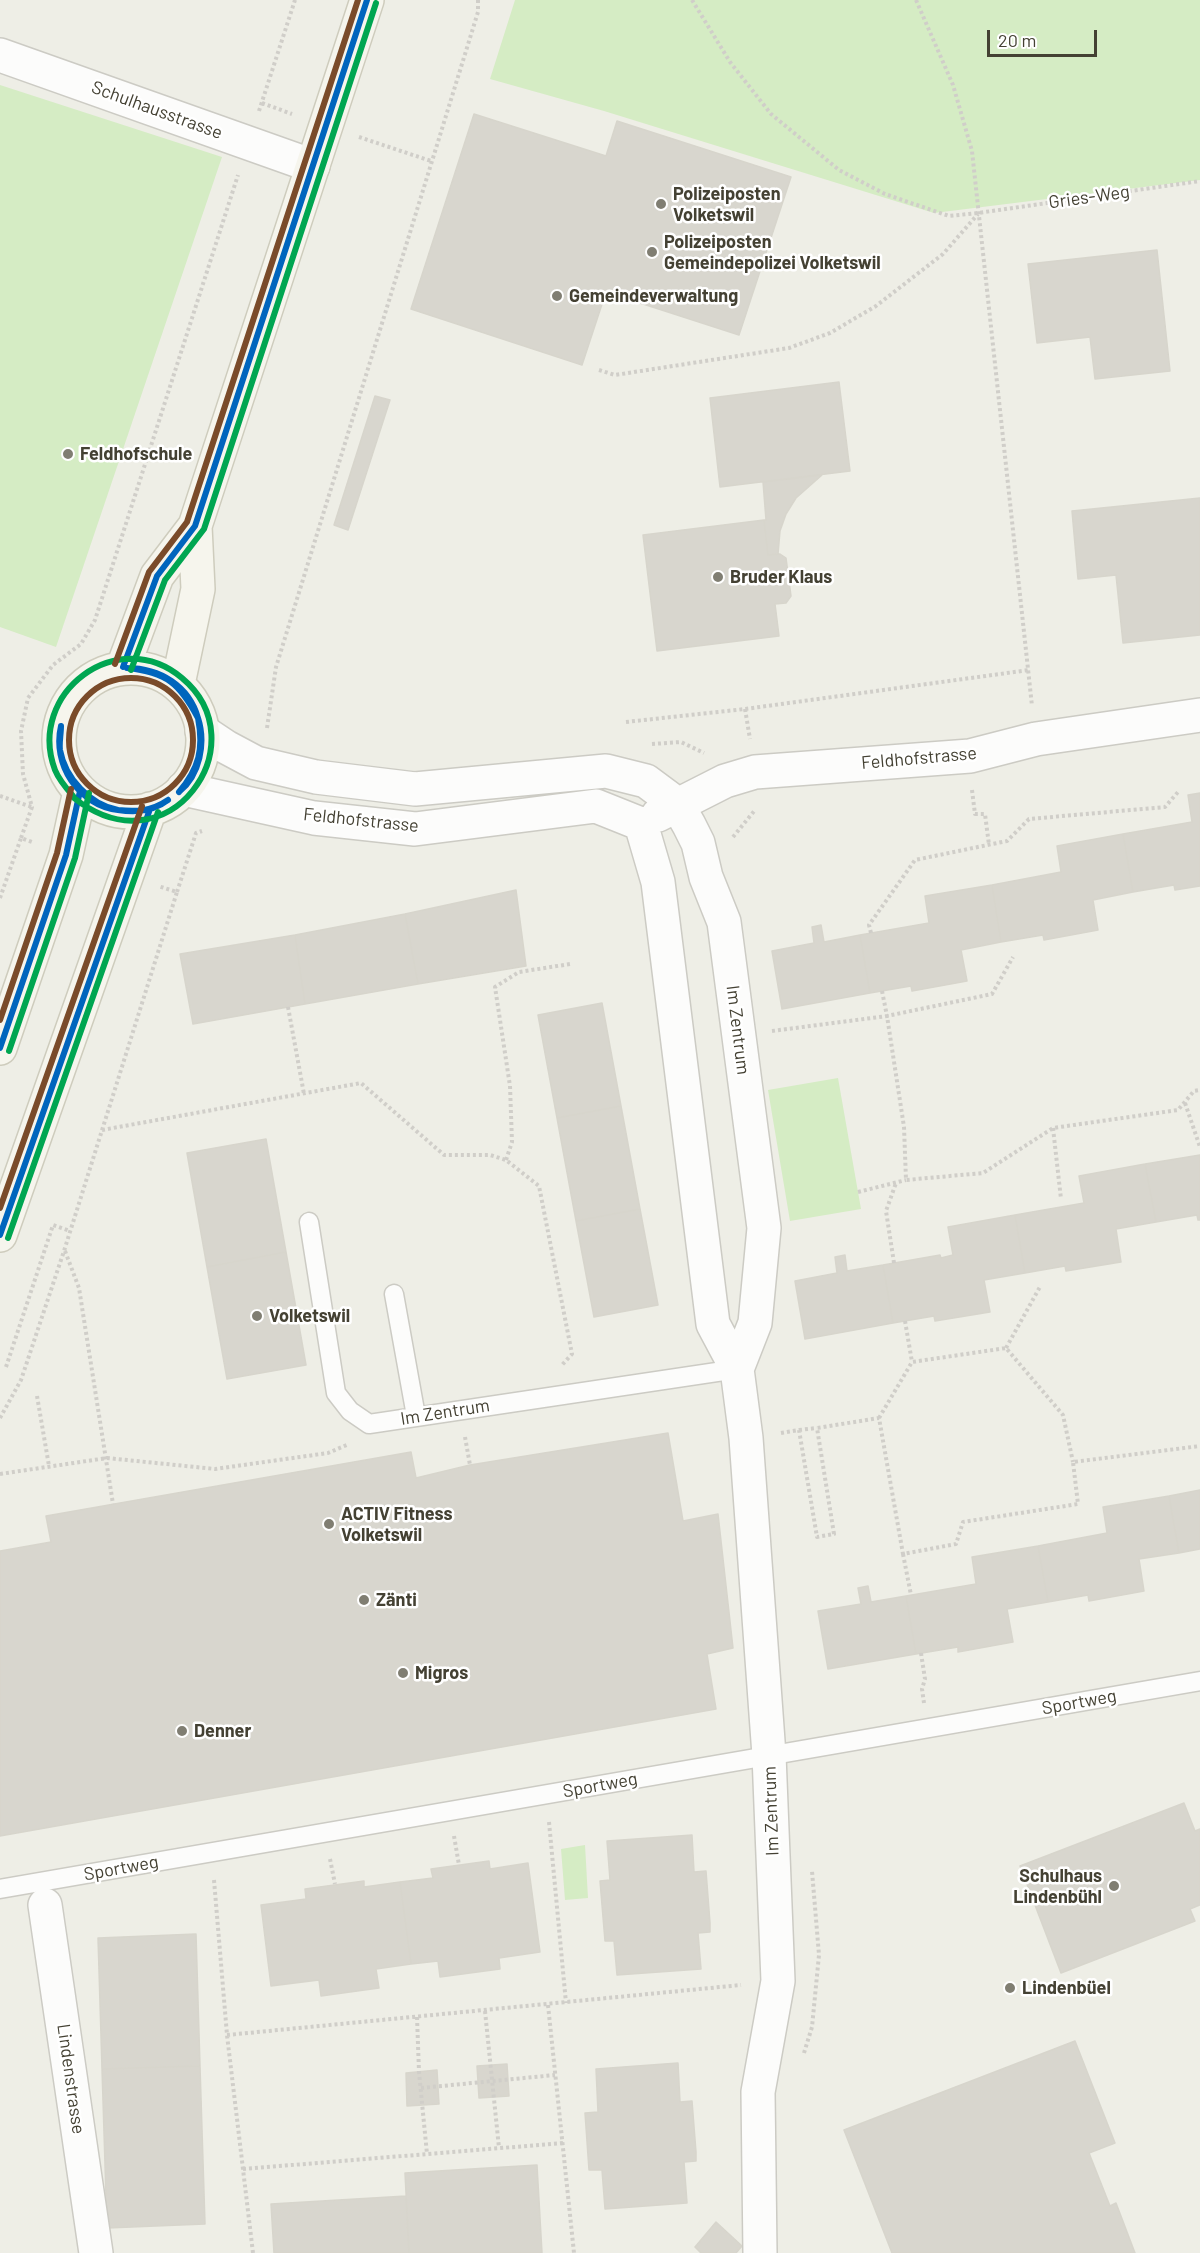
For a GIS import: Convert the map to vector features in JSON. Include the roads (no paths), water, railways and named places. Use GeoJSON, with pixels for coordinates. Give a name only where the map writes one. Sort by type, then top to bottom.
{"type":"FeatureCollection","features":[{"type":"Feature","properties":{"kind":"street"},"geometry":{"type":"LineString","coordinates":[[123,668],[157,576],[195,526],[367,0]]}},
{"type":"Feature","properties":{"kind":"street","name":"Schulhausstrasse"},"geometry":{"type":"LineString","coordinates":[[0,55],[313,166]]}},
{"type":"Feature","properties":{"kind":"street"},"geometry":{"type":"LineString","coordinates":[[178,684],[198,589],[195,526]]}},
{"type":"Feature","properties":{"kind":"street"},"geometry":{"type":"LineString","coordinates":[[123,668],[143,668],[161,674],[178,684],[194,705],[202,731],[202,752],[195,772],[183,789],[168,801],[150,809],[131,812],[112,810],[95,803],[80,791],[64,769],[58,743],[62,715],[76,692],[98,675],[123,668]]}},
{"type":"Feature","properties":{"kind":"street","name":"Feldhofstrasse"},"geometry":{"type":"LineString","coordinates":[[183,789],[314,818],[415,829],[596,806],[641,824],[676,804],[725,781],[755,772],[966,756],[1036,739],[1200,715]]}},
{"type":"Feature","properties":{"kind":"street","name":"Feldhofstrasse"},"geometry":{"type":"LineString","coordinates":[[202,731],[256,763],[316,777],[415,789],[606,771],[646,781],[676,804]]}},
{"type":"Feature","properties":{"kind":"street"},"geometry":{"type":"LineString","coordinates":[[0,1048],[66,855],[80,791]]}},
{"type":"Feature","properties":{"kind":"street","name":"Im Zentrum"},"geometry":{"type":"LineString","coordinates":[[676,804],[698,843],[706,877],[724,922],[764,1228],[755,1323],[737,1369]]}},
{"type":"Feature","properties":{"kind":"street"},"geometry":{"type":"LineString","coordinates":[[0,1235],[150,809]]}},
{"type":"Feature","properties":{"kind":"street","name":"Im Zentrum"},"geometry":{"type":"LineString","coordinates":[[641,824],[658,882],[713,1324],[737,1369],[746,1437],[769,1755],[778,1981],[758,2092],[760,2253]]}},
{"type":"Feature","properties":{"kind":"street","name":"Lindenstrasse"},"geometry":{"type":"LineString","coordinates":[[45,1905],[96,2253]]}},
{"type":"Feature","properties":{"kind":"lane","name":"Im Zentrum"},"geometry":{"type":"LineString","coordinates":[[309,1222],[336,1393],[350,1412],[369,1424],[737,1369]]}},
{"type":"Feature","properties":{"kind":"lane"},"geometry":{"type":"LineString","coordinates":[[394,1294],[416,1416]]}},
{"type":"Feature","properties":{"kind":"lane","name":"Sportweg"},"geometry":{"type":"LineString","coordinates":[[0,1889],[1200,1681]]}},
{"type":"Feature","properties":{"kind":"place","name":"Polizeiposten Volketswil"},"geometry":{"type":"Point","coordinates":[661,204]}},
{"type":"Feature","properties":{"kind":"place","name":"Polizeiposten Gemeindepolizei Volketswil"},"geometry":{"type":"Point","coordinates":[652,252]}},
{"type":"Feature","properties":{"kind":"place","name":"Gemeindeverwaltung"},"geometry":{"type":"Point","coordinates":[557,296]}},
{"type":"Feature","properties":{"kind":"place","name":"Feldhofschule"},"geometry":{"type":"Point","coordinates":[68,454]}},
{"type":"Feature","properties":{"kind":"place","name":"Bruder Klaus"},"geometry":{"type":"Point","coordinates":[718,577]}},
{"type":"Feature","properties":{"kind":"place","name":"Volketswil"},"geometry":{"type":"Point","coordinates":[257,1316]}},
{"type":"Feature","properties":{"kind":"place","name":"ACTIV Fitness Volketswil"},"geometry":{"type":"Point","coordinates":[329,1524]}},
{"type":"Feature","properties":{"kind":"place","name":"Zänti"},"geometry":{"type":"Point","coordinates":[364,1600]}},
{"type":"Feature","properties":{"kind":"place","name":"Migros"},"geometry":{"type":"Point","coordinates":[403,1673]}},
{"type":"Feature","properties":{"kind":"place","name":"Denner"},"geometry":{"type":"Point","coordinates":[182,1731]}},
{"type":"Feature","properties":{"kind":"place","name":"Schulhaus Lindenbühl"},"geometry":{"type":"Point","coordinates":[1114,1886]}},
{"type":"Feature","properties":{"kind":"place","name":"Lindenbüel"},"geometry":{"type":"Point","coordinates":[1010,1988]}}]}
